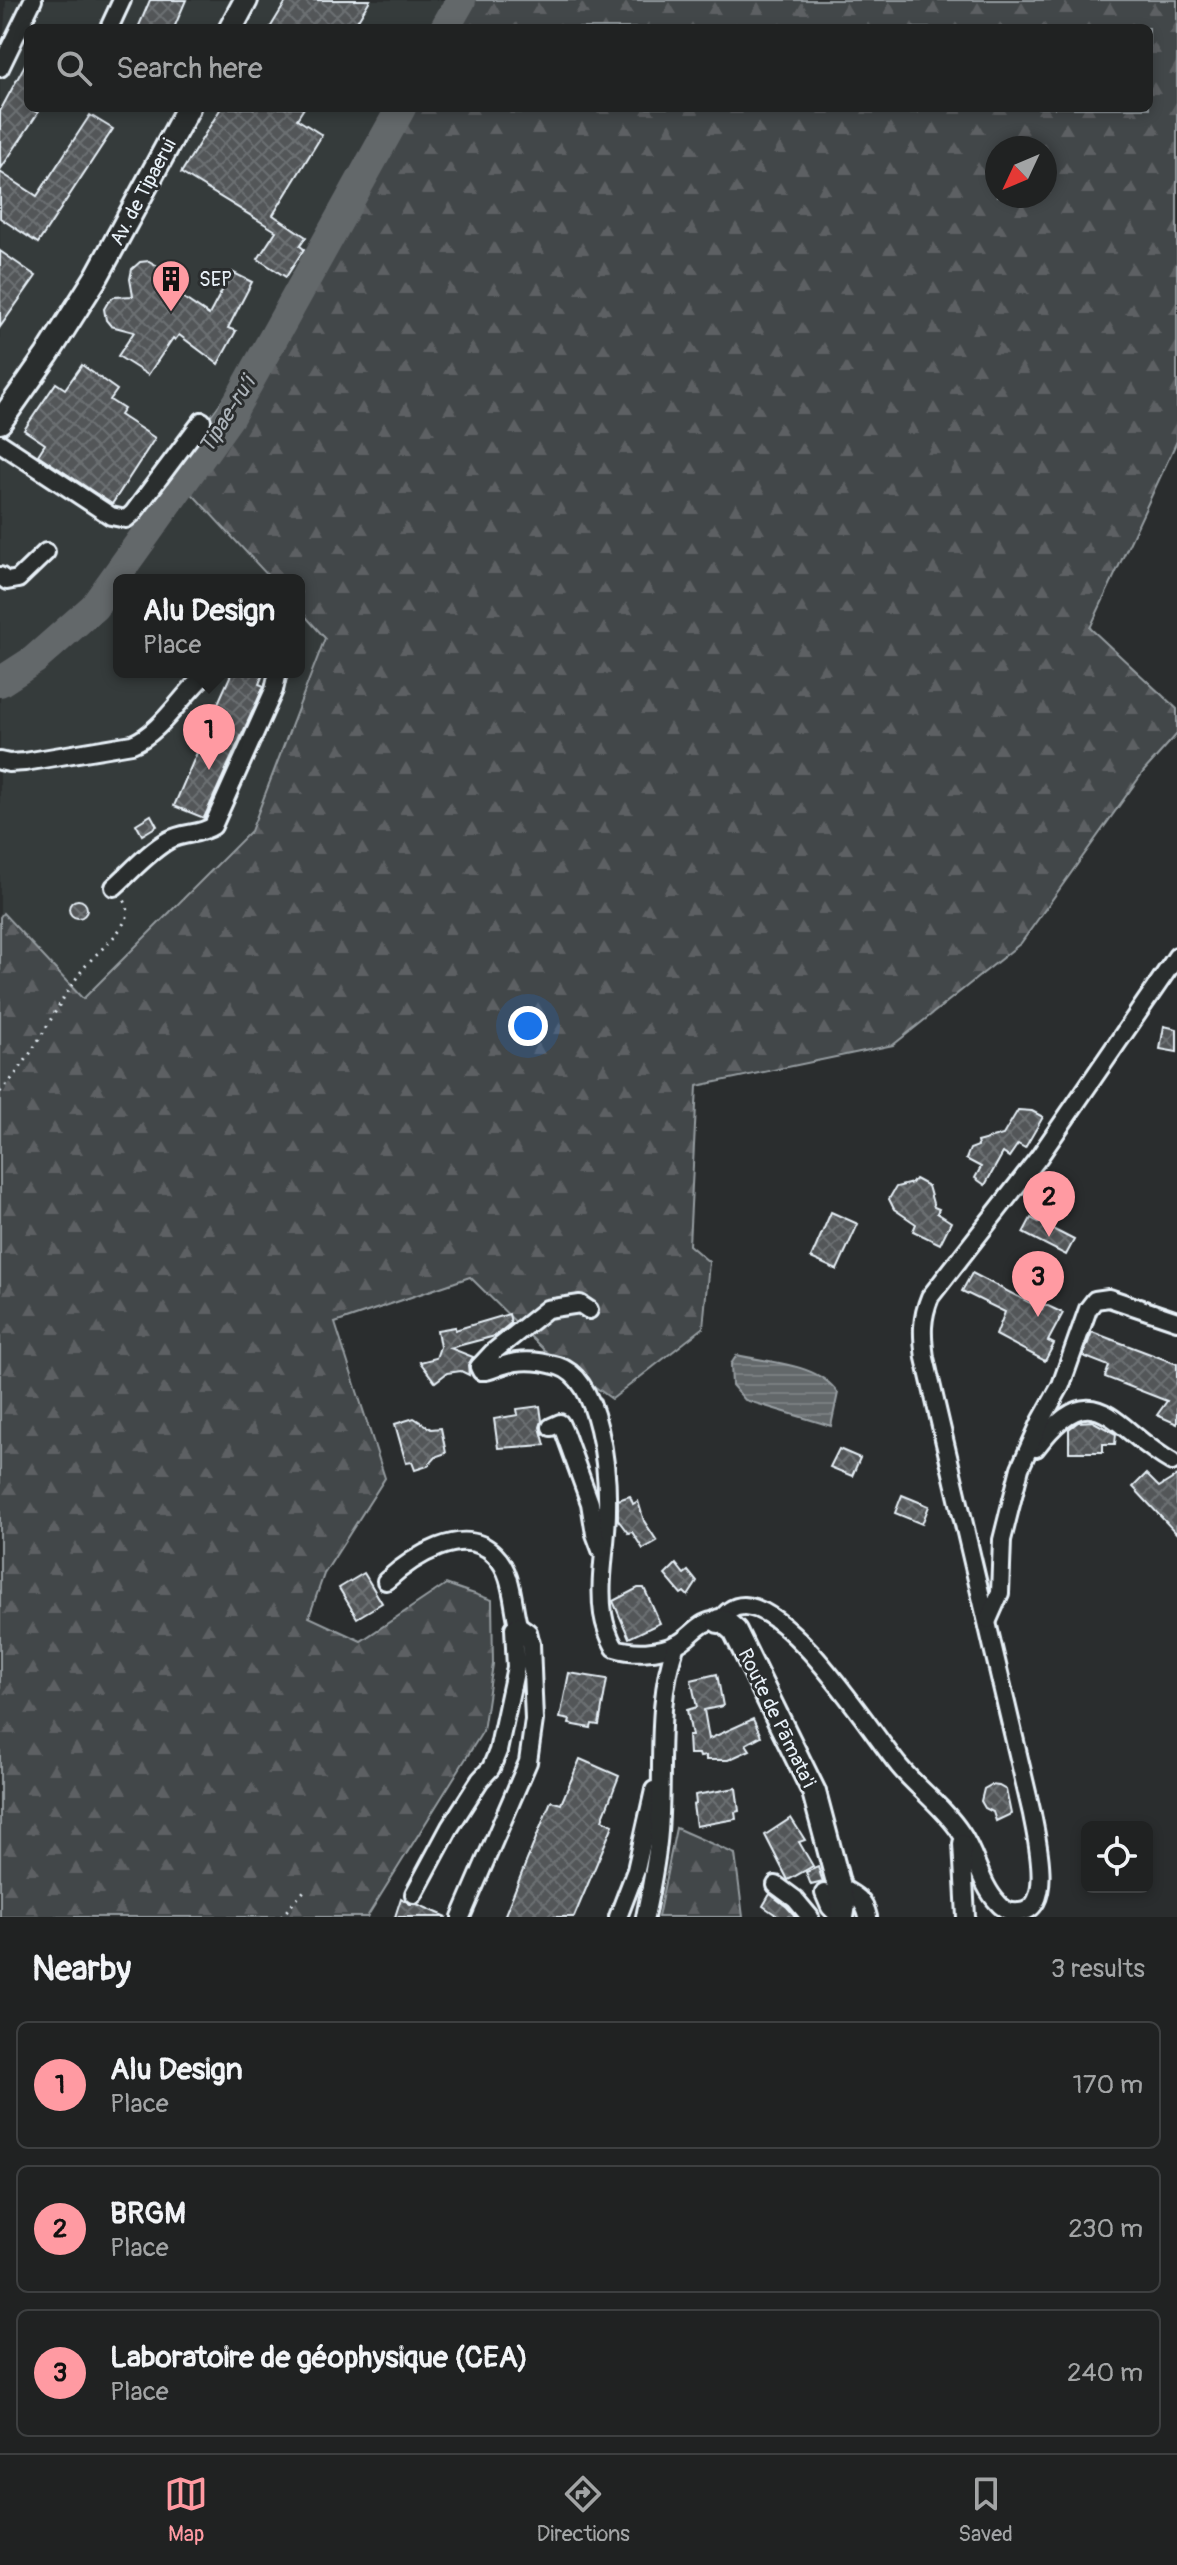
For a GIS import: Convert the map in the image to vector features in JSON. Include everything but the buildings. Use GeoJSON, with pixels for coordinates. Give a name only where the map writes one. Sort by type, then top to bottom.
{"type":"FeatureCollection","features":[{"type":"Feature","properties":{"kind":"main road"},"geometry":{"type":"LineString","coordinates":[[233,24],[246,0]]}},
{"type":"Feature","properties":{"kind":"main road","name":"Av. de Tipaerui"},"geometry":{"type":"LineString","coordinates":[[4,413],[47,355],[97,276],[186,112]]}},
{"type":"Feature","properties":{"kind":"main road","name":"Route de Pāmata'i"},"geometry":{"type":"LineString","coordinates":[[719,1621],[735,1631],[814,1792],[832,1890],[844,1905],[841,1917]]}},
{"type":"Feature","properties":{"kind":"street"},"geometry":{"type":"LineString","coordinates":[[0,68],[33,0]]}},
{"type":"Feature","properties":{"kind":"street"},"geometry":{"type":"LineString","coordinates":[[111,24],[122,0]]}},
{"type":"Feature","properties":{"kind":"street"},"geometry":{"type":"LineString","coordinates":[[0,443],[111,516],[126,519],[202,421]]}},
{"type":"Feature","properties":{"kind":"street"},"geometry":{"type":"LineString","coordinates":[[0,576],[7,581],[18,579],[46,552]]}},
{"type":"Feature","properties":{"kind":"street"},"geometry":{"type":"LineString","coordinates":[[0,761],[25,762],[146,739],[201,678]]}},
{"type":"Feature","properties":{"kind":"street"},"geometry":{"type":"LineString","coordinates":[[114,887],[173,837],[206,831],[213,826],[277,678]]}},
{"type":"Feature","properties":{"kind":"street"},"geometry":{"type":"LineString","coordinates":[[589,1310],[580,1304],[547,1309],[479,1367],[487,1372],[504,1364],[543,1362],[563,1367],[585,1391],[595,1413],[606,1470],[603,1613],[615,1648],[630,1653],[676,1644],[703,1624],[712,1619],[719,1621],[730,1609],[744,1606],[760,1610],[782,1624],[804,1644],[901,1768],[962,1834],[998,1904],[1010,1912],[1024,1913],[1034,1905],[1039,1894],[1040,1869],[1032,1814],[925,1358],[923,1315],[930,1297],[1039,1157],[1177,956]]}},
{"type":"Feature","properties":{"kind":"street"},"geometry":{"type":"LineString","coordinates":[[988,1620],[1000,1593],[1002,1540],[1020,1468],[1061,1385],[1088,1309],[1095,1300],[1109,1298],[1177,1321]]}},
{"type":"Feature","properties":{"kind":"street"},"geometry":{"type":"LineString","coordinates":[[1020,1468],[1063,1417],[1077,1408],[1090,1407],[1103,1412],[1172,1462]]}},
{"type":"Feature","properties":{"kind":"street"},"geometry":{"type":"LineString","coordinates":[[551,1427],[560,1423],[565,1434],[590,1503],[595,1534],[605,1559]]}},
{"type":"Feature","properties":{"kind":"street"},"geometry":{"type":"LineString","coordinates":[[386,1581],[408,1561],[443,1547],[466,1540],[482,1544],[496,1555],[505,1570],[518,1625],[528,1632],[531,1644],[534,1720],[528,1762],[461,1917]]}},
{"type":"Feature","properties":{"kind":"street"},"geometry":{"type":"LineString","coordinates":[[414,1894],[450,1827],[491,1768],[498,1751],[514,1685],[514,1628],[518,1625]]}},
{"type":"Feature","properties":{"kind":"street"},"geometry":{"type":"LineString","coordinates":[[645,1917],[658,1842],[669,1665],[676,1644]]}},
{"type":"Feature","properties":{"kind":"street"},"geometry":{"type":"LineString","coordinates":[[618,1917],[636,1870],[661,1765]]}},
{"type":"Feature","properties":{"kind":"street"},"geometry":{"type":"LineString","coordinates":[[962,1834],[966,1917]]}},
{"type":"Feature","properties":{"kind":"street"},"geometry":{"type":"LineString","coordinates":[[776,1885],[795,1899],[810,1917]]}},
{"type":"Feature","properties":{"kind":"street"},"geometry":{"type":"LineString","coordinates":[[832,1890],[857,1895],[865,1905],[868,1917]]}},
{"type":"Feature","properties":{"kind":"path"},"geometry":{"type":"LineString","coordinates":[[0,1092],[18,1074],[84,969],[126,918],[126,902],[114,887]]}},
{"type":"Feature","properties":{"kind":"path"},"geometry":{"type":"LineString","coordinates":[[281,1917],[305,1890]]}},
{"type":"Feature","properties":{"kind":"shaded area"},"geometry":{"type":"Polygon","coordinates":[[[6,0],[446,0],[433,24],[24,24],[24,112],[387,112],[280,321],[172,471],[266,574],[113,574],[113,678],[305,678],[305,616],[325,638],[251,831],[83,999],[4,914],[0,917],[0,52],[6,0]]]}},
{"type":"Feature","properties":{"kind":"shaded area"},"geometry":{"type":"Polygon","coordinates":[[[737,1355],[806,1370],[829,1383],[838,1393],[831,1426],[745,1400],[732,1385],[731,1364],[737,1355]]]}},
{"type":"Feature","properties":{"kind":"green space"},"geometry":{"type":"Polygon","coordinates":[[[446,0],[1177,0],[1177,441],[1090,628],[1177,709],[1177,734],[1144,771],[1021,943],[893,1045],[697,1086],[689,1245],[709,1262],[703,1328],[612,1399],[544,1350],[470,1277],[335,1323],[385,1478],[324,1574],[309,1617],[361,1641],[446,1584],[492,1600],[493,1664],[483,1731],[367,1917],[0,1917],[0,917],[3,913],[83,999],[251,831],[325,638],[305,616],[305,574],[266,574],[171,471],[280,321],[387,112],[1153,112],[1153,24],[433,24],[446,0]]]}},
{"type":"Feature","properties":{"kind":"green space"},"geometry":{"type":"Polygon","coordinates":[[[676,1828],[735,1854],[743,1917],[658,1917],[676,1828]]]}},
{"type":"Feature","properties":{"kind":"waterway","name":"Tipae-ru’i"},"geometry":{"type":"LineString","coordinates":[[447,24],[461,0]]}},
{"type":"Feature","properties":{"kind":"waterway","name":"Tipae-ru’i"},"geometry":{"type":"LineString","coordinates":[[117,574],[230,416],[399,112]]}},
{"type":"Feature","properties":{"kind":"waterway","name":"Tipae-ru’i"},"geometry":{"type":"LineString","coordinates":[[0,682],[34,660],[94,607],[113,580]]}},
{"type":"Feature","properties":{"kind":"place","name":"SEP"},"geometry":{"type":"Point","coordinates":[171,313]}},
{"type":"Feature","properties":{"kind":"place","name":"Alu Design"},"geometry":{"type":"Point","coordinates":[209,770]}},
{"type":"Feature","properties":{"kind":"place","name":"BRGM"},"geometry":{"type":"Point","coordinates":[1049,1237]}},
{"type":"Feature","properties":{"kind":"place","name":"Laboratoire de géophysique (CEA)"},"geometry":{"type":"Point","coordinates":[1038,1317]}}]}
